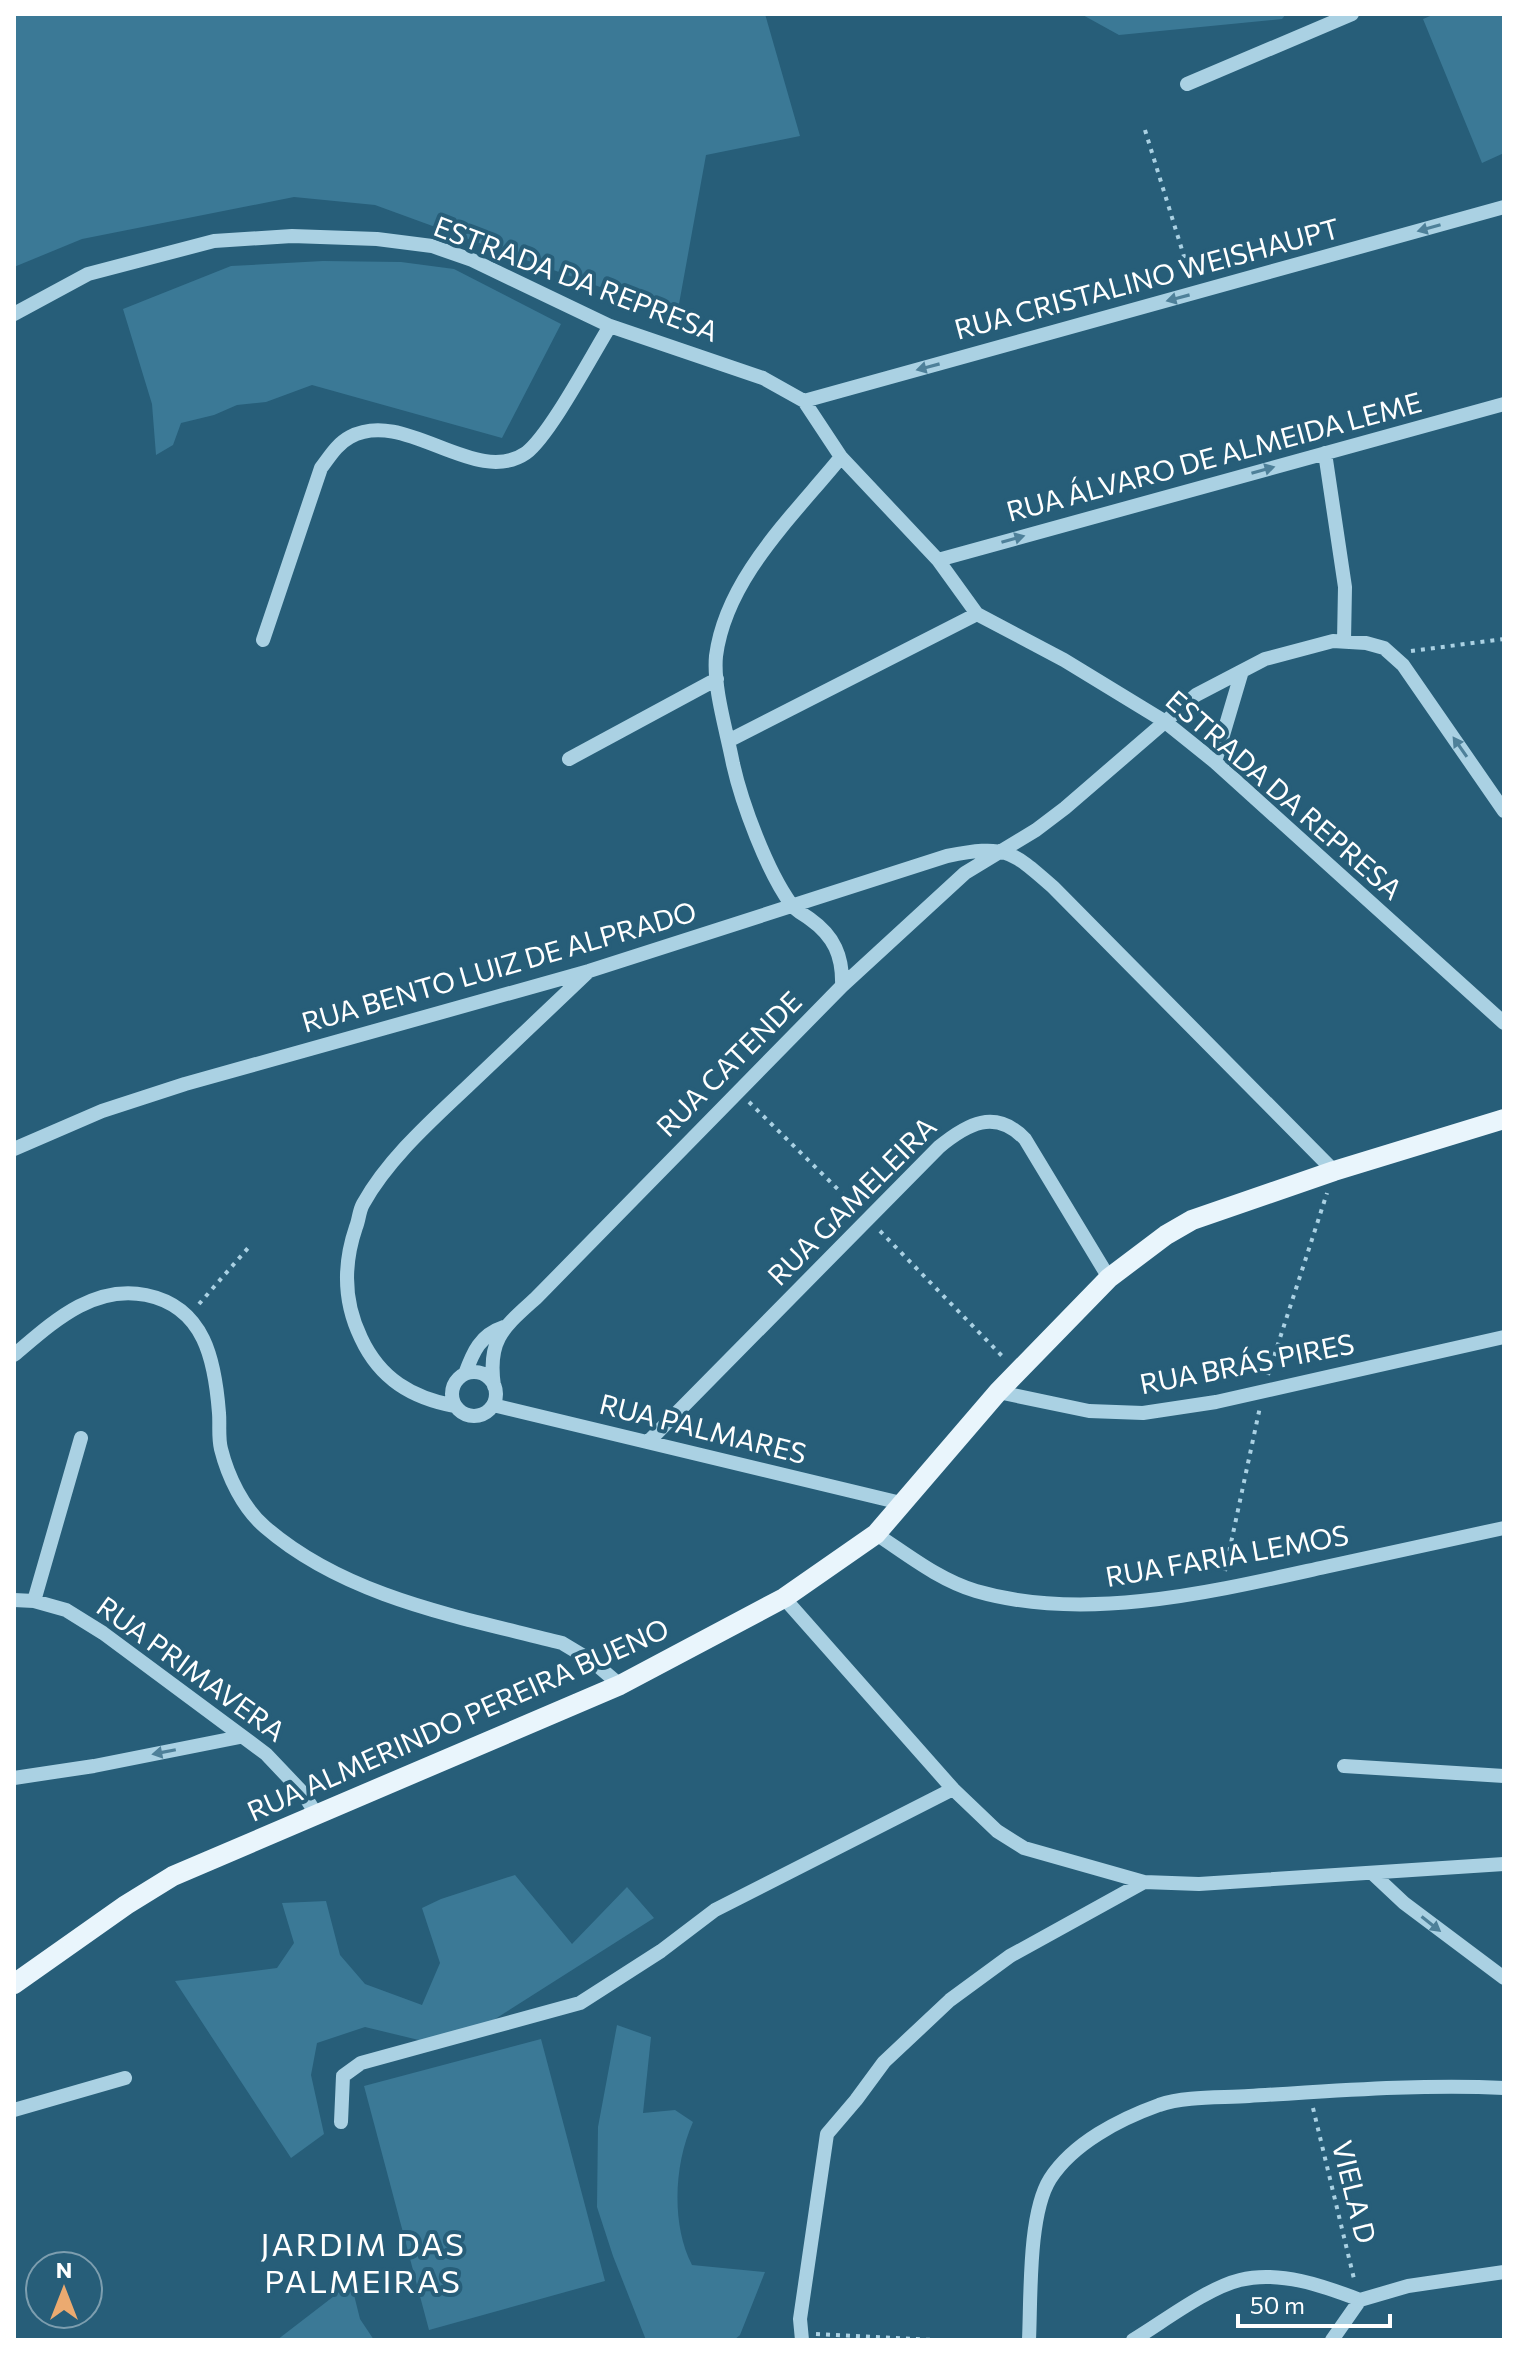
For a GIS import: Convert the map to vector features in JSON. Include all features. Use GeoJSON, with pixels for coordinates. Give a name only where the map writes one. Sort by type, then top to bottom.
{"type":"FeatureCollection","features":[{"type":"Feature","properties":{"kind":"main road","name":"RUA ALMERINDO PEREIRA BUENO"},"geometry":{"type":"LineString","coordinates":[[14,1984],[173,1876],[620,1685],[784,1598],[876,1534],[998,1392],[1109,1278],[1166,1235],[1192,1220],[1334,1171],[1504,1119]]}},
{"type":"Feature","properties":{"kind":"street"},"geometry":{"type":"LineString","coordinates":[[1187,84],[1348,16]]}},
{"type":"Feature","properties":{"kind":"street","name":"RUA CRISTALINO WEISHAUPT"},"geometry":{"type":"LineString","coordinates":[[804,401],[1504,207]]}},
{"type":"Feature","properties":{"kind":"street","name":"ESTRADA DA REPRESA"},"geometry":{"type":"LineString","coordinates":[[14,314],[88,274],[147,256],[214,241],[292,236],[377,239],[432,246],[472,260],[610,326],[763,378],[804,401],[841,457],[938,560],[977,614],[1064,660],[1164,721],[1215,762],[1504,1023]]}},
{"type":"Feature","properties":{"kind":"street"},"geometry":{"type":"LineString","coordinates":[[263,640],[321,468],[336,446],[353,435],[376,431],[401,433],[483,461],[506,462],[526,452],[546,431],[610,326]]}},
{"type":"Feature","properties":{"kind":"street","name":"RUA ÁLVARO DE ALMEIDA LEME"},"geometry":{"type":"LineString","coordinates":[[938,560],[1504,404]]}},
{"type":"Feature","properties":{"kind":"street"},"geometry":{"type":"LineString","coordinates":[[1325,453],[1345,587],[1344,641]]}},
{"type":"Feature","properties":{"kind":"street"},"geometry":{"type":"LineString","coordinates":[[841,457],[755,562],[722,630],[716,657],[717,679],[736,778],[754,830],[792,907],[827,932],[838,950],[843,968],[842,986]]}},
{"type":"Feature","properties":{"kind":"street"},"geometry":{"type":"LineString","coordinates":[[728,741],[977,614]]}},
{"type":"Feature","properties":{"kind":"street","name":"RUA CATENDE"},"geometry":{"type":"LineString","coordinates":[[494,1386],[491,1367],[495,1345],[504,1327],[842,986],[965,873],[1065,808],[1196,695],[1265,659],[1305,647],[1344,641],[1384,648],[1392,653]]}},
{"type":"Feature","properties":{"kind":"street"},"geometry":{"type":"LineString","coordinates":[[1392,653],[1504,811]]}},
{"type":"Feature","properties":{"kind":"street"},"geometry":{"type":"LineString","coordinates":[[1215,762],[1242,671]]}},
{"type":"Feature","properties":{"kind":"street"},"geometry":{"type":"LineString","coordinates":[[569,759],[717,679]]}},
{"type":"Feature","properties":{"kind":"street"},"geometry":{"type":"LineString","coordinates":[[1002,850],[1025,862],[1053,887],[1334,1171]]}},
{"type":"Feature","properties":{"kind":"street","name":"RUA BENTO LUIZ DE ALPRADO"},"geometry":{"type":"LineString","coordinates":[[14,1149],[102,1111],[185,1084],[589,971],[947,856],[1002,850]]}},
{"type":"Feature","properties":{"kind":"street","name":"RUA PALMARES"},"geometry":{"type":"LineString","coordinates":[[589,971],[433,1120],[362,1205],[349,1245],[345,1279],[354,1324],[366,1350],[381,1371],[411,1393],[455,1406],[467,1415],[488,1411],[493,1405],[901,1503]]}},
{"type":"Feature","properties":{"kind":"street","name":"RUA GAMELEIRA"},"geometry":{"type":"LineString","coordinates":[[648,1442],[939,1147],[969,1126],[995,1121],[1015,1129],[1025,1139],[1109,1278]]}},
{"type":"Feature","properties":{"kind":"street"},"geometry":{"type":"LineString","coordinates":[[14,1355],[48,1324],[71,1309],[109,1295],[141,1293],[165,1299],[190,1315],[208,1349],[215,1378],[220,1447],[237,1491],[264,1526],[318,1563],[362,1587],[562,1643],[600,1666],[620,1685]]}},
{"type":"Feature","properties":{"kind":"street","name":"RUA CATENDE"},"geometry":{"type":"LineString","coordinates":[[465,1374],[482,1340],[491,1331],[504,1327]]}},
{"type":"Feature","properties":{"kind":"street","name":"RUA BRÁS PIRES"},"geometry":{"type":"LineString","coordinates":[[998,1392],[1089,1411],[1143,1413],[1216,1402],[1504,1337]]}},
{"type":"Feature","properties":{"kind":"street"},"geometry":{"type":"LineString","coordinates":[[455,1406],[452,1399],[454,1385],[465,1374],[478,1372],[494,1386],[493,1405]]}},
{"type":"Feature","properties":{"kind":"street"},"geometry":{"type":"LineString","coordinates":[[34,1601],[81,1438]]}},
{"type":"Feature","properties":{"kind":"street","name":"RUA FARIA LEMOS"},"geometry":{"type":"LineString","coordinates":[[876,1534],[945,1578],[973,1590],[1016,1600],[1082,1605],[1221,1588],[1504,1528]]}},
{"type":"Feature","properties":{"kind":"street"},"geometry":{"type":"LineString","coordinates":[[784,1598],[953,1789],[997,1831],[1024,1848],[1144,1882],[1243,1883],[1504,1864]]}},
{"type":"Feature","properties":{"kind":"street","name":"RUA PRIMAVERA"},"geometry":{"type":"LineString","coordinates":[[14,1600],[34,1601],[66,1610],[103,1633],[283,1770],[316,1814]]}},
{"type":"Feature","properties":{"kind":"street"},"geometry":{"type":"LineString","coordinates":[[14,1778],[94,1766],[240,1737]]}},
{"type":"Feature","properties":{"kind":"street"},"geometry":{"type":"LineString","coordinates":[[1344,1766],[1504,1776]]}},
{"type":"Feature","properties":{"kind":"street"},"geometry":{"type":"LineString","coordinates":[[341,2122],[343,2076],[361,2063],[580,2003],[661,1951],[715,1910],[953,1789]]}},
{"type":"Feature","properties":{"kind":"street"},"geometry":{"type":"LineString","coordinates":[[1372,1873],[1404,1903],[1504,1978]]}},
{"type":"Feature","properties":{"kind":"street"},"geometry":{"type":"LineString","coordinates":[[802,2337],[800,2319],[827,2134],[884,2062],[950,2000],[1010,1956],[1144,1882]]}},
{"type":"Feature","properties":{"kind":"street"},"geometry":{"type":"LineString","coordinates":[[14,2110],[125,2078]]}},
{"type":"Feature","properties":{"kind":"street"},"geometry":{"type":"LineString","coordinates":[[1029,2340],[1035,2233],[1040,2205],[1049,2181],[1071,2153],[1128,2118],[1162,2104],[1309,2092],[1504,2088]]}},
{"type":"Feature","properties":{"kind":"street"},"geometry":{"type":"LineString","coordinates":[[1133,2340],[1213,2291],[1239,2280],[1266,2277],[1323,2286],[1360,2300],[1408,2286],[1504,2272]]}},
{"type":"Feature","properties":{"kind":"street"},"geometry":{"type":"LineString","coordinates":[[1332,2340],[1360,2300]]}},
{"type":"Feature","properties":{"kind":"path"},"geometry":{"type":"LineString","coordinates":[[1145,130],[1195,293]]}},
{"type":"Feature","properties":{"kind":"path"},"geometry":{"type":"LineString","coordinates":[[1392,653],[1504,639]]}},
{"type":"Feature","properties":{"kind":"path"},"geometry":{"type":"LineString","coordinates":[[190,1315],[248,1248]]}},
{"type":"Feature","properties":{"kind":"path","name":"VIELA D"},"geometry":{"type":"LineString","coordinates":[[1309,2092],[1360,2300]]}},
{"type":"Feature","properties":{"kind":"path"},"geometry":{"type":"LineString","coordinates":[[802,2337],[933,2340]]}},
{"type":"Feature","properties":{"kind":"shaded area"},"geometry":{"type":"Polygon","coordinates":[[[14,14],[765,14],[800,136],[706,155],[677,315],[375,205],[294,197],[82,239],[14,267],[14,14]]]}},
{"type":"Feature","properties":{"kind":"shaded area"},"geometry":{"type":"Polygon","coordinates":[[[1081,14],[1286,14],[1282,19],[1119,35],[1081,14]]]}},
{"type":"Feature","properties":{"kind":"shaded area"},"geometry":{"type":"Polygon","coordinates":[[[1435,14],[1504,14],[1504,153],[1482,163],[1423,19],[1435,14]]]}},
{"type":"Feature","properties":{"kind":"shaded area"},"geometry":{"type":"Polygon","coordinates":[[[323,261],[401,262],[454,269],[561,324],[502,438],[312,385],[266,402],[237,405],[214,415],[181,423],[173,445],[156,455],[152,404],[123,309],[231,266],[323,261]]]}},
{"type":"Feature","properties":{"kind":"shaded area"},"geometry":{"type":"Polygon","coordinates":[[[515,1875],[572,1944],[627,1887],[654,1918],[492,2021],[427,2042],[365,2027],[317,2043],[311,2075],[324,2134],[291,2158],[175,1981],[277,1968],[294,1943],[282,1903],[326,1901],[340,1955],[365,1984],[422,2005],[440,1963],[422,1908],[515,1875]]]}},
{"type":"Feature","properties":{"kind":"shaded area"},"geometry":{"type":"Polygon","coordinates":[[[617,2025],[651,2037],[643,2113],[675,2110],[693,2122],[682,2156],[678,2194],[681,2231],[692,2265],[765,2272],[740,2335],[734,2340],[646,2340],[613,2256],[597,2207],[598,2127],[617,2025]]]}},
{"type":"Feature","properties":{"kind":"shaded area"},"geometry":{"type":"Polygon","coordinates":[[[541,2039],[605,2281],[429,2330],[364,2086],[541,2039]]]}},
{"type":"Feature","properties":{"kind":"shaded area"},"geometry":{"type":"Polygon","coordinates":[[[351,2283],[360,2319],[374,2340],[277,2340],[351,2283]]]}},
{"type":"Feature","properties":{"kind":"district","name":"JARDIM DAS PALMEIRAS"},"geometry":{"type":"Point","coordinates":[363,2264]}}]}
